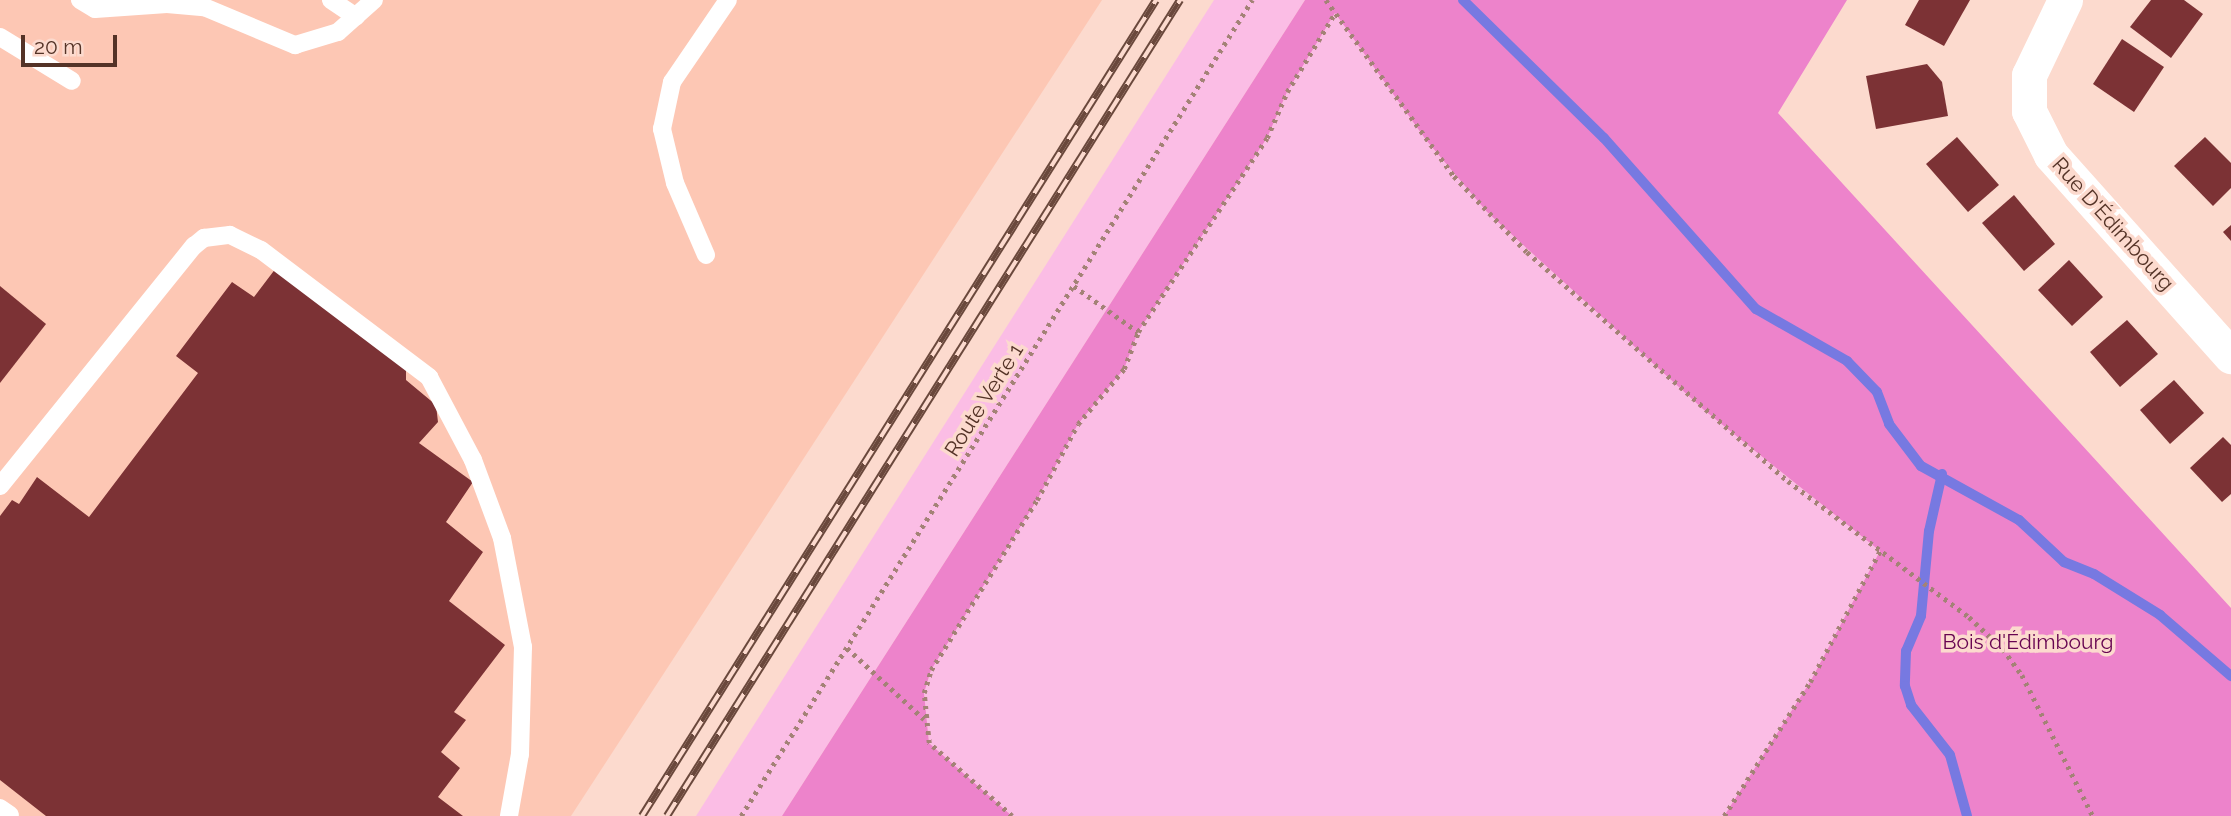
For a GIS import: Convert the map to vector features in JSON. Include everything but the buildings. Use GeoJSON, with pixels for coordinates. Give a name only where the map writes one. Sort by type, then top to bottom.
{"type":"FeatureCollection","features":[{"type":"Feature","properties":{"kind":"street","name":"Rue D'Édimbourg"},"geometry":{"type":"LineString","coordinates":[[2065,0],[2029,75],[2029,111],[2051,155],[2231,356]]}},
{"type":"Feature","properties":{"kind":"lane"},"geometry":{"type":"LineString","coordinates":[[80,0],[95,9],[167,4],[224,5],[276,40],[295,45],[338,32],[374,0]]}},
{"type":"Feature","properties":{"kind":"lane"},"geometry":{"type":"LineString","coordinates":[[331,0],[356,17]]}},
{"type":"Feature","properties":{"kind":"lane"},"geometry":{"type":"LineString","coordinates":[[706,255],[675,183],[662,130],[672,82],[728,0]]}},
{"type":"Feature","properties":{"kind":"lane"},"geometry":{"type":"LineString","coordinates":[[0,37],[72,81]]}},
{"type":"Feature","properties":{"kind":"lane"},"geometry":{"type":"LineString","coordinates":[[0,486],[194,246],[204,239],[230,235],[261,250],[429,377],[473,460],[502,538],[523,647],[520,754],[509,816]]}},
{"type":"Feature","properties":{"kind":"lane"},"geometry":{"type":"LineString","coordinates":[[0,808],[10,816]]}},
{"type":"Feature","properties":{"kind":"path","name":"Route Verte 1"},"geometry":{"type":"LineString","coordinates":[[741,816],[1252,0]]}},
{"type":"Feature","properties":{"kind":"path"},"geometry":{"type":"LineString","coordinates":[[1326,0],[1454,176],[1503,228],[1704,410],[1880,551],[1969,617],[2003,649],[2022,675],[2093,816]]}},
{"type":"Feature","properties":{"kind":"path"},"geometry":{"type":"LineString","coordinates":[[1012,816],[929,743],[924,720],[924,693],[931,670],[1037,500],[1078,424],[1124,369],[1138,331],[1267,138],[1293,80],[1335,13]]}},
{"type":"Feature","properties":{"kind":"path"},"geometry":{"type":"LineString","coordinates":[[1074,286],[1138,331]]}},
{"type":"Feature","properties":{"kind":"path"},"geometry":{"type":"LineString","coordinates":[[1724,816],[1810,682],[1880,551]]}},
{"type":"Feature","properties":{"kind":"path"},"geometry":{"type":"LineString","coordinates":[[847,648],[924,720]]}},
{"type":"Feature","properties":{"kind":"shaded area"},"geometry":{"type":"Polygon","coordinates":[[[0,0],[1102,0],[571,816],[0,816],[0,0]]]}},
{"type":"Feature","properties":{"kind":"shaded area"},"geometry":{"type":"Polygon","coordinates":[[[1214,0],[1305,0],[782,816],[696,816],[1214,0]]]}},
{"type":"Feature","properties":{"kind":"shaded area"},"geometry":{"type":"Polygon","coordinates":[[[1335,13],[1426,140],[1487,212],[1704,410],[1880,551],[1810,682],[1724,816],[1012,816],[929,743],[924,693],[931,670],[1037,500],[1078,424],[1124,369],[1138,332],[1267,138],[1287,92],[1335,13]]]}},
{"type":"Feature","properties":{"kind":"green space","name":"Bois d'Édimbourg"},"geometry":{"type":"Polygon","coordinates":[[[1305,0],[1847,0],[1778,113],[2231,608],[2231,816],[1724,816],[1810,682],[1880,551],[1704,410],[1487,212],[1426,140],[1335,13],[1287,92],[1267,138],[1138,332],[1124,369],[1078,424],[1037,500],[931,670],[924,693],[929,743],[1012,816],[782,816],[1305,0]]]}},
{"type":"Feature","properties":{"kind":"waterway"},"geometry":{"type":"LineString","coordinates":[[1463,0],[1604,138],[1756,309],[1847,361],[1877,392],[1889,424],[1921,466],[2019,520],[2064,562],[2094,574],[2160,615],[2231,676]]}},
{"type":"Feature","properties":{"kind":"waterway"},"geometry":{"type":"LineString","coordinates":[[1942,474],[1929,531],[1921,616],[1906,651],[1905,686],[1911,705],[1950,755],[1967,816]]}},
{"type":"Feature","properties":{"kind":"railway"},"geometry":{"type":"LineString","coordinates":[[642,816],[1156,0]]}},
{"type":"Feature","properties":{"kind":"railway"},"geometry":{"type":"LineString","coordinates":[[667,816],[1180,0]]}}]}
